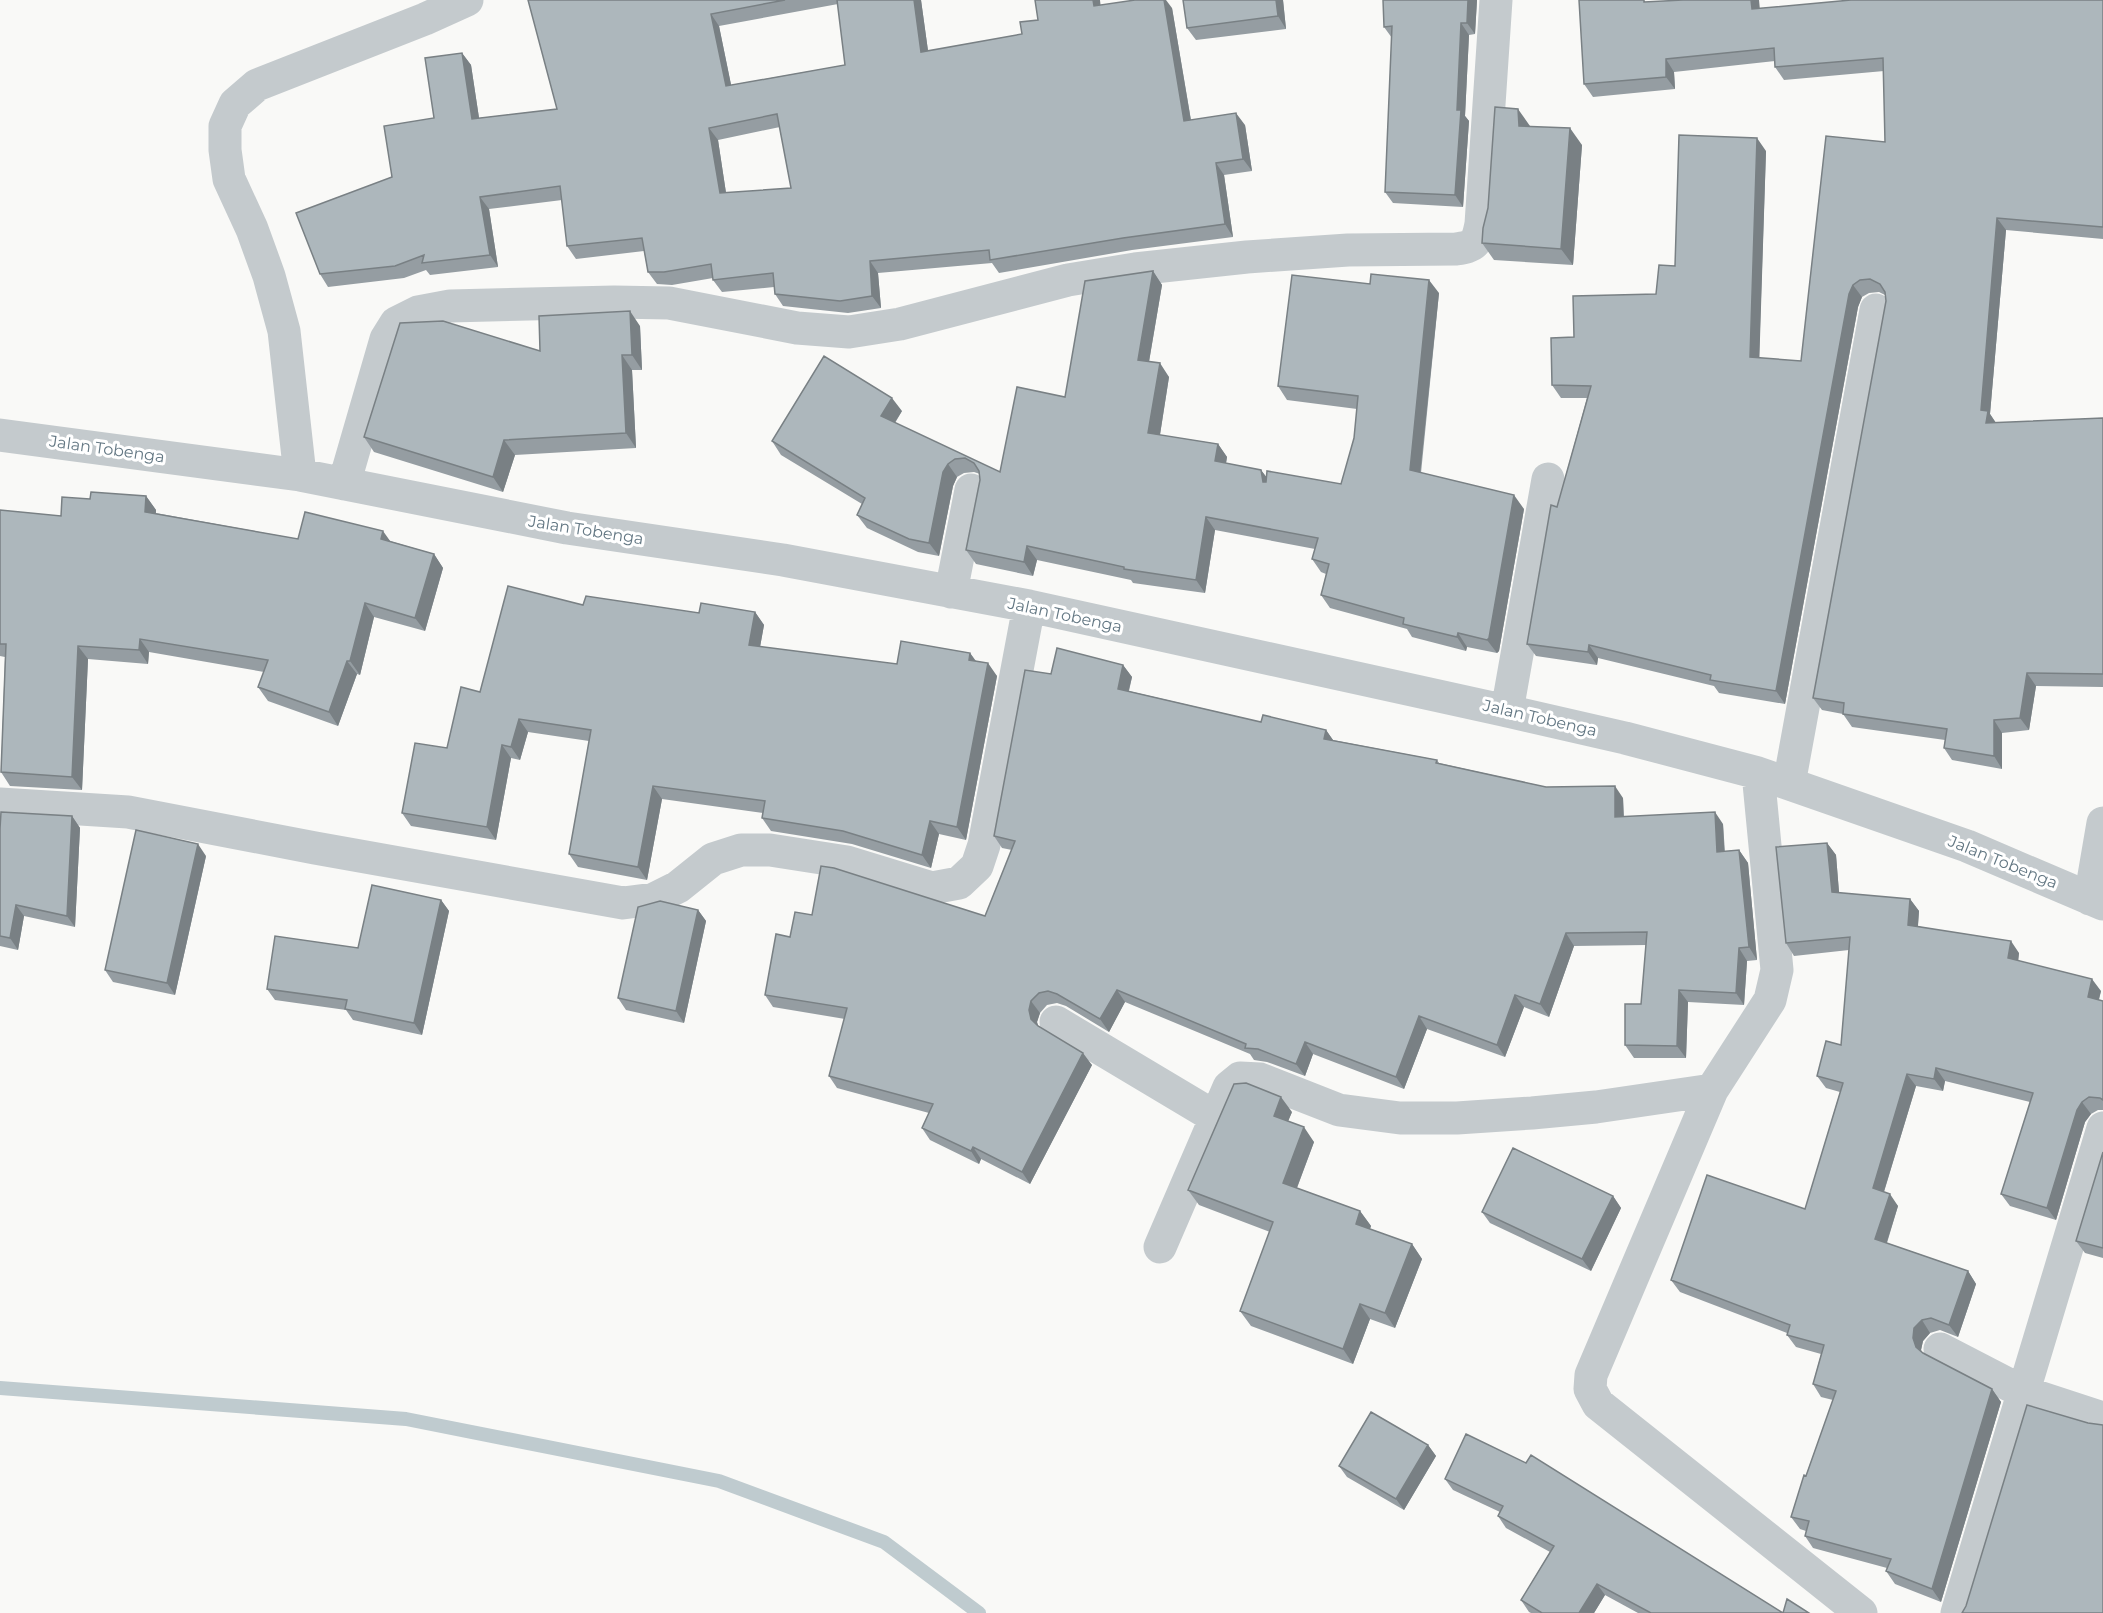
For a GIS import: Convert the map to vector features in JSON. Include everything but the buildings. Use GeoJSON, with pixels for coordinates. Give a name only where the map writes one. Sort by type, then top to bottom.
{"type":"FeatureCollection","features":[{"type":"Feature","properties":{"kind":"street"},"geometry":{"type":"LineString","coordinates":[[300,475],[284,331],[269,276],[252,230],[229,179],[225,150],[225,126],[235,104],[257,85],[425,19],[466,0]]}},
{"type":"Feature","properties":{"kind":"street"},"geometry":{"type":"LineString","coordinates":[[344,484],[386,339],[396,323],[418,312],[450,306],[669,303],[797,328],[849,332],[900,324],[1068,280],[1135,269],[1247,257],[1348,250],[1456,249],[1471,246],[1478,239],[1481,224],[1496,0]]}},
{"type":"Feature","properties":{"kind":"street"},"geometry":{"type":"LineString","coordinates":[[1790,784],[1875,310]]}},
{"type":"Feature","properties":{"kind":"street","name":"Jalan Tobenga"},"geometry":{"type":"LineString","coordinates":[[0,435],[300,475],[567,528],[783,560],[1029,606],[1507,711],[1758,772],[1967,846],[2097,901]]}},
{"type":"Feature","properties":{"kind":"street"},"geometry":{"type":"LineString","coordinates":[[1507,711],[1548,479]]}},
{"type":"Feature","properties":{"kind":"street"},"geometry":{"type":"LineString","coordinates":[[951,592],[971,490]]}},
{"type":"Feature","properties":{"kind":"street"},"geometry":{"type":"LineString","coordinates":[[0,804],[128,812],[623,903],[654,899],[678,887],[713,859],[741,850],[770,850],[847,862],[932,888],[959,883],[977,866],[984,845],[1029,606]]}},
{"type":"Feature","properties":{"kind":"street"},"geometry":{"type":"LineString","coordinates":[[1758,772],[1777,970],[1770,1000],[1712,1090],[1591,1375],[1590,1389],[1598,1404],[1861,1613]]}},
{"type":"Feature","properties":{"kind":"street"},"geometry":{"type":"LineString","coordinates":[[2097,901],[2103,823]]}},
{"type":"Feature","properties":{"kind":"street"},"geometry":{"type":"LineString","coordinates":[[1056,1022],[1215,1118]]}},
{"type":"Feature","properties":{"kind":"street"},"geometry":{"type":"LineString","coordinates":[[1160,1246],[1229,1087],[1240,1078],[1260,1079],[1339,1110],[1400,1118],[1457,1118],[1532,1113],[1596,1107],[1712,1090]]}},
{"type":"Feature","properties":{"kind":"street"},"geometry":{"type":"LineString","coordinates":[[1956,1613],[2103,1128]]}},
{"type":"Feature","properties":{"kind":"street"},"geometry":{"type":"LineString","coordinates":[[1940,1349],[2023,1392],[2103,1418]]}},
{"type":"Feature","properties":{"kind":"waterway"},"geometry":{"type":"LineString","coordinates":[[0,1388],[406,1419],[719,1481],[884,1542],[979,1613]]}}]}
